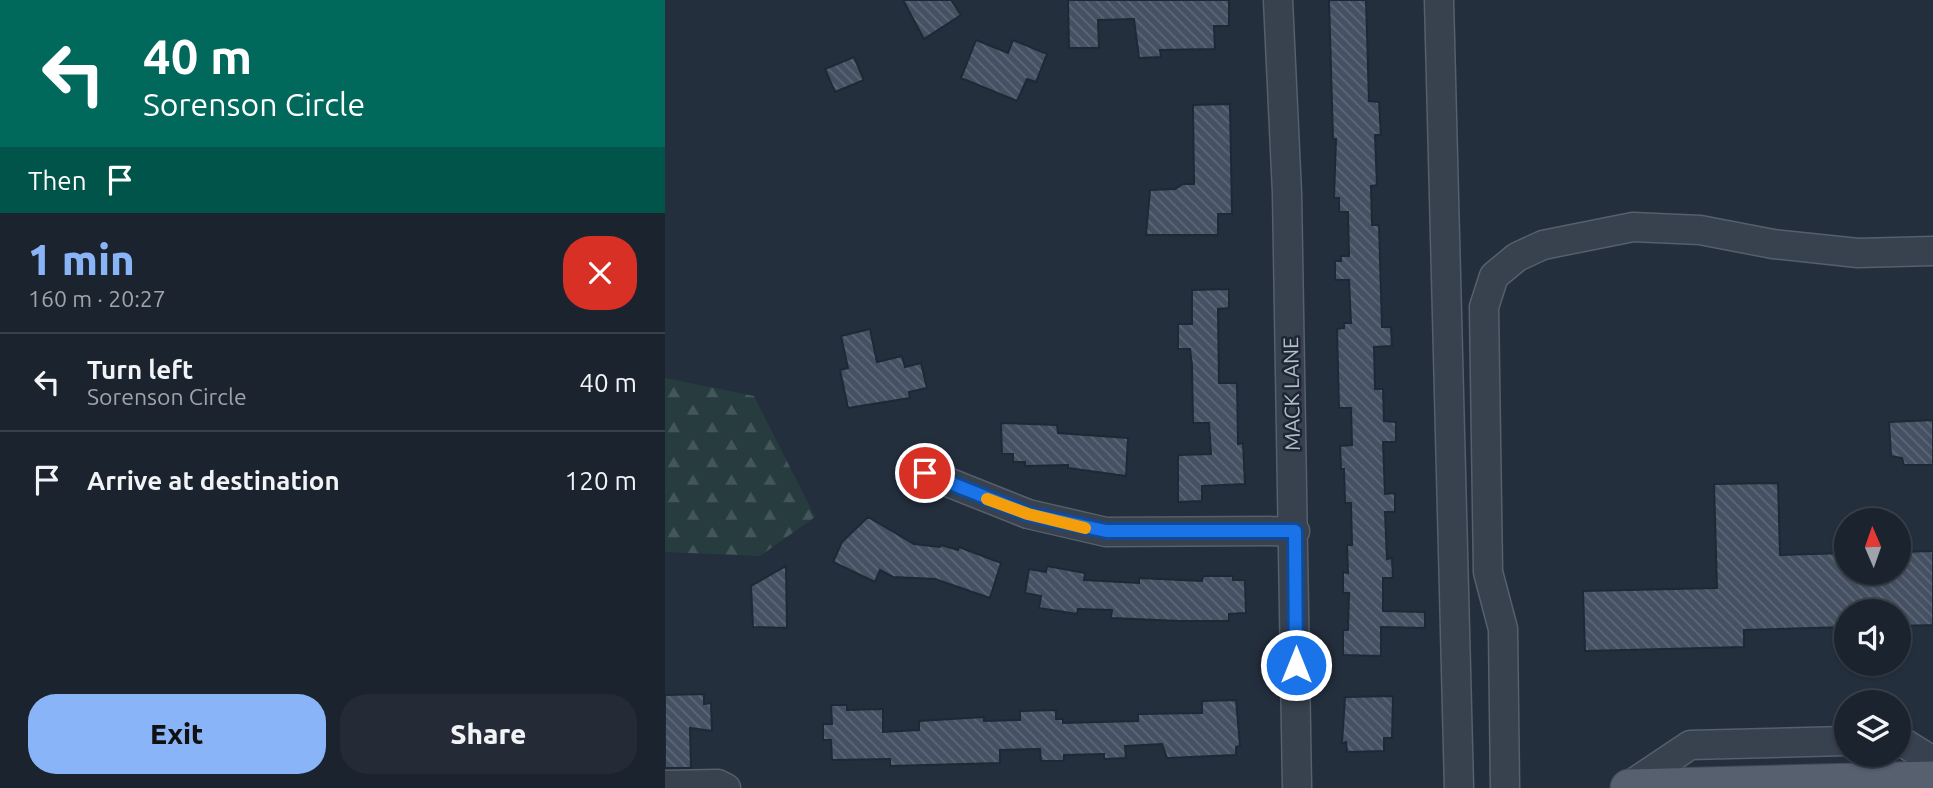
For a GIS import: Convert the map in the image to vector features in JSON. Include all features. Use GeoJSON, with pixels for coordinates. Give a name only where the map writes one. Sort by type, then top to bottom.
{"type":"FeatureCollection","features":[{"type":"Feature","properties":{"kind":"main road"},"geometry":{"type":"LineString","coordinates":[[1628,788],[1910,783]]}},
{"type":"Feature","properties":{"kind":"street","name":"MACK LANE"},"geometry":{"type":"LineString","coordinates":[[1278,0],[1287,193],[1295,531],[1297,788]]}},
{"type":"Feature","properties":{"kind":"street"},"geometry":{"type":"LineString","coordinates":[[1439,0],[1459,788]]}},
{"type":"Feature","properties":{"kind":"street"},"geometry":{"type":"LineString","coordinates":[[1505,788],[1503,629],[1488,572],[1484,307],[1494,276],[1517,257],[1543,245],[1633,227],[1700,230],[1773,243],[1858,253],[1933,251]]}},
{"type":"Feature","properties":{"kind":"street"},"geometry":{"type":"LineString","coordinates":[[925,473],[1028,514],[1106,531],[1295,531]]}},
{"type":"Feature","properties":{"kind":"street"},"geometry":{"type":"LineString","coordinates":[[1628,788],[1690,745],[1834,741]]}},
{"type":"Feature","properties":{"kind":"street"},"geometry":{"type":"LineString","coordinates":[[1911,747],[1933,761]]}},
{"type":"Feature","properties":{"kind":"street"},"geometry":{"type":"LineString","coordinates":[[665,786],[718,784],[726,788]]}},
{"type":"Feature","properties":{"kind":"green space"},"geometry":{"type":"Polygon","coordinates":[[[665,378],[754,396],[815,517],[760,556],[665,552],[665,378]]]}},
{"type":"Feature","properties":{"kind":"building"},"geometry":{"type":"Polygon","coordinates":[[[903,0],[951,0],[961,15],[924,39],[903,0]]]}},
{"type":"Feature","properties":{"kind":"building"},"geometry":{"type":"Polygon","coordinates":[[[1068,0],[1229,0],[1229,26],[1214,26],[1215,49],[1160,50],[1161,57],[1139,58],[1134,19],[1098,20],[1099,48],[1069,48],[1068,0]]]}},
{"type":"Feature","properties":{"kind":"building"},"geometry":{"type":"Polygon","coordinates":[[[1329,0],[1366,0],[1369,101],[1379,102],[1381,135],[1375,135],[1377,185],[1371,186],[1372,225],[1379,225],[1382,327],[1391,327],[1392,346],[1374,347],[1375,389],[1383,389],[1384,421],[1396,422],[1396,442],[1383,442],[1385,494],[1395,493],[1395,512],[1385,512],[1387,559],[1392,558],[1393,578],[1383,578],[1383,611],[1425,612],[1425,628],[1381,627],[1381,656],[1343,655],[1343,630],[1348,630],[1349,593],[1343,593],[1343,572],[1348,573],[1347,545],[1352,545],[1351,503],[1345,503],[1340,446],[1352,445],[1351,408],[1339,408],[1337,329],[1344,328],[1344,323],[1351,323],[1349,280],[1335,280],[1335,261],[1341,261],[1341,256],[1349,256],[1348,212],[1339,212],[1339,198],[1334,198],[1336,139],[1333,139],[1329,0]]]}},
{"type":"Feature","properties":{"kind":"building"},"geometry":{"type":"Polygon","coordinates":[[[976,40],[1008,53],[1013,40],[1047,54],[1036,82],[1027,79],[1017,101],[961,78],[976,40]]]}},
{"type":"Feature","properties":{"kind":"building"},"geometry":{"type":"Polygon","coordinates":[[[854,57],[864,80],[835,92],[825,69],[854,57]]]}},
{"type":"Feature","properties":{"kind":"building"},"geometry":{"type":"Polygon","coordinates":[[[1230,104],[1232,214],[1218,214],[1218,235],[1146,235],[1150,190],[1175,189],[1183,184],[1194,184],[1193,105],[1230,104]]]}},
{"type":"Feature","properties":{"kind":"building"},"geometry":{"type":"Polygon","coordinates":[[[1229,289],[1229,308],[1218,309],[1219,383],[1237,383],[1238,444],[1243,443],[1245,484],[1202,486],[1202,501],[1178,502],[1178,455],[1211,454],[1209,423],[1193,423],[1190,349],[1178,349],[1178,324],[1192,324],[1192,290],[1229,289]]]}},
{"type":"Feature","properties":{"kind":"building"},"geometry":{"type":"Polygon","coordinates":[[[870,329],[877,362],[902,356],[905,367],[921,363],[927,388],[909,392],[910,398],[848,408],[840,370],[848,368],[841,336],[870,329]]]}},
{"type":"Feature","properties":{"kind":"building"},"geometry":{"type":"Polygon","coordinates":[[[1933,420],[1933,465],[1904,465],[1902,458],[1891,456],[1889,422],[1933,420]]]}},
{"type":"Feature","properties":{"kind":"building"},"geometry":{"type":"Polygon","coordinates":[[[1001,423],[1057,425],[1058,433],[1128,438],[1126,476],[1068,468],[1068,465],[1025,466],[1025,462],[1013,462],[1013,454],[1002,454],[1001,423]]]}},
{"type":"Feature","properties":{"kind":"building"},"geometry":{"type":"Polygon","coordinates":[[[1778,483],[1780,555],[1834,553],[1834,585],[1911,585],[1911,552],[1933,551],[1933,625],[1911,626],[1911,599],[1834,599],[1834,627],[1744,630],[1744,647],[1585,651],[1583,591],[1717,588],[1714,484],[1778,483]]]}},
{"type":"Feature","properties":{"kind":"building"},"geometry":{"type":"Polygon","coordinates":[[[868,517],[914,544],[941,545],[958,550],[959,547],[1001,563],[990,598],[935,579],[893,577],[880,570],[875,582],[833,562],[842,542],[868,517]]]}},
{"type":"Feature","properties":{"kind":"building"},"geometry":{"type":"Polygon","coordinates":[[[786,566],[787,628],[753,627],[751,586],[786,566]]]}},
{"type":"Feature","properties":{"kind":"building"},"geometry":{"type":"Polygon","coordinates":[[[1047,566],[1085,573],[1084,580],[1139,583],[1139,578],[1202,581],[1203,576],[1233,576],[1233,580],[1245,580],[1246,613],[1229,614],[1229,621],[1180,621],[1111,618],[1112,610],[1078,609],[1077,614],[1039,608],[1041,596],[1025,593],[1029,569],[1046,572],[1047,566]]]}},
{"type":"Feature","properties":{"kind":"building"},"geometry":{"type":"Polygon","coordinates":[[[704,694],[704,704],[711,703],[712,731],[690,728],[691,768],[665,768],[665,695],[704,694]]]}},
{"type":"Feature","properties":{"kind":"building"},"geometry":{"type":"Polygon","coordinates":[[[1393,696],[1392,738],[1384,738],[1384,751],[1347,752],[1346,742],[1342,743],[1345,697],[1393,696]]]}},
{"type":"Feature","properties":{"kind":"building"},"geometry":{"type":"Polygon","coordinates":[[[1236,700],[1240,746],[1236,747],[1236,755],[1167,758],[1162,744],[1125,746],[1126,758],[1104,759],[1104,754],[1064,755],[1064,761],[1041,761],[1040,749],[1000,750],[1000,763],[890,766],[890,759],[832,760],[831,740],[823,740],[823,724],[832,724],[831,705],[847,705],[847,710],[883,709],[883,732],[919,730],[919,721],[984,717],[984,721],[1020,720],[1020,711],[1056,710],[1056,719],[1063,719],[1063,723],[1138,721],[1138,714],[1202,713],[1202,701],[1236,700]]]}},
{"type":"Feature","properties":{"kind":"slow traffic"},"geometry":{"type":"LineString","coordinates":[[987,499],[1028,514],[1085,528]]}},
{"type":"Feature","properties":{"kind":"route"},"geometry":{"type":"LineString","coordinates":[[925,473],[982,498],[1028,514],[1063,524],[1106,531],[1155,534],[1295,531],[1296,665]]}}]}
